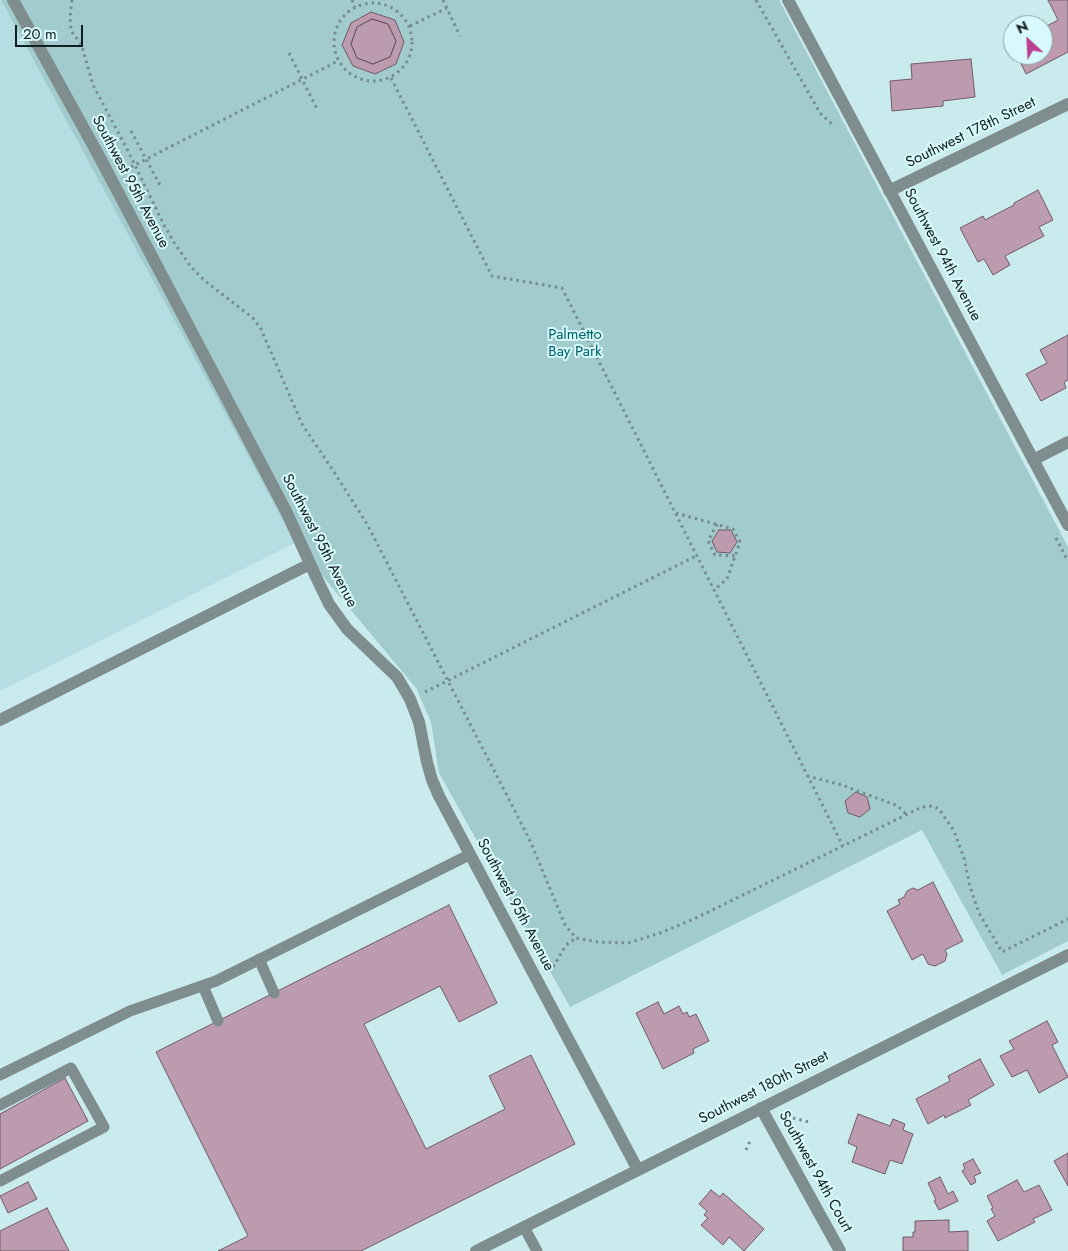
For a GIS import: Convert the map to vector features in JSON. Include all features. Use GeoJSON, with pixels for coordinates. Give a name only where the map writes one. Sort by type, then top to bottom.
{"type":"FeatureCollection","features":[{"type":"Feature","properties":{"kind":"street","name":"Southwest 95th Avenue"},"geometry":{"type":"LineString","coordinates":[[13,0],[99,156],[286,511],[329,604],[358,640],[396,677],[410,700],[419,722],[427,762],[439,796],[638,1170]]}},
{"type":"Feature","properties":{"kind":"street","name":"Southwest 94th Avenue"},"geometry":{"type":"LineString","coordinates":[[788,0],[1068,525]]}},
{"type":"Feature","properties":{"kind":"street","name":"Southwest 178th Street"},"geometry":{"type":"LineString","coordinates":[[889,191],[1068,104]]}},
{"type":"Feature","properties":{"kind":"street"},"geometry":{"type":"LineString","coordinates":[[1033,460],[1068,442]]}},
{"type":"Feature","properties":{"kind":"street"},"geometry":{"type":"LineString","coordinates":[[0,720],[310,564]]}},
{"type":"Feature","properties":{"kind":"street","name":"Southwest 180th Street"},"geometry":{"type":"LineString","coordinates":[[476,1251],[1068,955]]}},
{"type":"Feature","properties":{"kind":"street","name":"Southwest 94th Court"},"geometry":{"type":"LineString","coordinates":[[761,1108],[840,1251]]}},
{"type":"Feature","properties":{"kind":"lane"},"geometry":{"type":"LineString","coordinates":[[0,1075],[130,1012],[203,986],[259,960],[469,855]]}},
{"type":"Feature","properties":{"kind":"lane"},"geometry":{"type":"LineString","coordinates":[[259,960],[274,993]]}},
{"type":"Feature","properties":{"kind":"lane"},"geometry":{"type":"LineString","coordinates":[[203,986],[218,1021]]}},
{"type":"Feature","properties":{"kind":"lane"},"geometry":{"type":"LineString","coordinates":[[0,1105],[71,1068],[104,1127],[0,1180]]}},
{"type":"Feature","properties":{"kind":"lane"},"geometry":{"type":"LineString","coordinates":[[524,1227],[537,1251]]}},
{"type":"Feature","properties":{"kind":"path"},"geometry":{"type":"LineString","coordinates":[[72,0],[71,31],[81,44],[93,85],[164,225],[191,267],[212,287],[253,318],[261,328],[302,424],[339,478],[367,524],[517,815],[566,925],[576,938],[598,942],[628,943],[660,933],[696,918],[922,807],[932,806],[939,808],[954,831],[964,858],[970,887],[979,913],[1002,952],[1068,919]]}},
{"type":"Feature","properties":{"kind":"path"},"geometry":{"type":"LineString","coordinates":[[352,0],[355,7]]}},
{"type":"Feature","properties":{"kind":"path"},"geometry":{"type":"LineString","coordinates":[[443,0],[460,36]]}},
{"type":"Feature","properties":{"kind":"path"},"geometry":{"type":"LineString","coordinates":[[368,3],[381,3],[393,8],[403,16],[410,26],[413,39],[412,52],[407,64],[398,74],[375,82],[364,81],[354,77],[338,61],[334,49],[334,37],[338,24],[345,14],[355,7],[368,3]]}},
{"type":"Feature","properties":{"kind":"path"},"geometry":{"type":"LineString","coordinates":[[410,26],[447,8]]}},
{"type":"Feature","properties":{"kind":"path"},"geometry":{"type":"LineString","coordinates":[[289,54],[317,109]]}},
{"type":"Feature","properties":{"kind":"path"},"geometry":{"type":"LineString","coordinates":[[121,172],[338,61]]}},
{"type":"Feature","properties":{"kind":"path"},"geometry":{"type":"LineString","coordinates":[[391,78],[492,276],[562,288],[843,846]]}},
{"type":"Feature","properties":{"kind":"path"},"geometry":{"type":"LineString","coordinates":[[131,131],[161,187]]}},
{"type":"Feature","properties":{"kind":"path"},"geometry":{"type":"LineString","coordinates":[[675,513],[733,529],[740,542],[727,579],[714,590]]}},
{"type":"Feature","properties":{"kind":"path"},"geometry":{"type":"LineString","coordinates":[[717,524],[708,541],[715,555],[735,556]]}},
{"type":"Feature","properties":{"kind":"path"},"geometry":{"type":"LineString","coordinates":[[425,692],[696,556]]}},
{"type":"Feature","properties":{"kind":"path"},"geometry":{"type":"LineString","coordinates":[[807,776],[842,785],[898,806],[907,815]]}},
{"type":"Feature","properties":{"kind":"path"},"geometry":{"type":"LineString","coordinates":[[553,967],[566,945],[576,938]]}},
{"type":"Feature","properties":{"kind":"path"},"geometry":{"type":"LineString","coordinates":[[793,1118],[809,1122]]}},
{"type":"Feature","properties":{"kind":"path"},"geometry":{"type":"LineString","coordinates":[[746,1150],[751,1139]]}},
{"type":"Feature","properties":{"kind":"shaded area"},"geometry":{"type":"Polygon","coordinates":[[[0,0],[295,543],[0,691],[0,0]]]}},
{"type":"Feature","properties":{"kind":"green space","name":"Palmetto Bay Park"},"geometry":{"type":"Polygon","coordinates":[[[1,0],[779,0],[1068,547],[1068,941],[1002,975],[922,830],[570,1007],[439,773],[431,722],[416,688],[295,543],[1,0]]]}},
{"type":"Feature","properties":{"kind":"building"},"geometry":{"type":"Polygon","coordinates":[[[1048,0],[1068,0],[1068,52],[1053,60],[1053,23],[1058,20],[1048,0]]]}},
{"type":"Feature","properties":{"kind":"building"},"geometry":{"type":"Polygon","coordinates":[[[371,12],[395,20],[404,42],[396,64],[375,74],[353,66],[342,45],[351,23],[371,12]],[[372,19],[357,27],[351,44],[357,58],[373,64],[390,57],[396,41],[388,24],[372,19]]]}},
{"type":"Feature","properties":{"kind":"building"},"geometry":{"type":"Polygon","coordinates":[[[372,19],[388,24],[396,41],[390,57],[373,64],[357,58],[351,44],[357,27],[372,19]]]}},
{"type":"Feature","properties":{"kind":"building"},"geometry":{"type":"Polygon","coordinates":[[[971,59],[975,97],[943,101],[943,106],[892,111],[890,81],[912,79],[911,64],[971,59]]]}},
{"type":"Feature","properties":{"kind":"building"},"geometry":{"type":"Polygon","coordinates":[[[1022,65],[1043,65],[1026,74],[1022,65]]]}},
{"type":"Feature","properties":{"kind":"building"},"geometry":{"type":"Polygon","coordinates":[[[1038,190],[1053,220],[1039,227],[1044,236],[1005,256],[1010,265],[993,275],[984,259],[978,262],[960,228],[983,216],[985,220],[1038,190]]]}},
{"type":"Feature","properties":{"kind":"building"},"geometry":{"type":"Polygon","coordinates":[[[1068,335],[1068,380],[1064,382],[1066,388],[1041,401],[1026,374],[1047,363],[1040,350],[1068,335]]]}},
{"type":"Feature","properties":{"kind":"building"},"geometry":{"type":"Polygon","coordinates":[[[719,530],[731,530],[737,542],[730,553],[717,552],[712,541],[719,530]]]}},
{"type":"Feature","properties":{"kind":"building"},"geometry":{"type":"Polygon","coordinates":[[[856,792],[867,797],[870,809],[860,817],[848,813],[845,801],[856,792]]]}},
{"type":"Feature","properties":{"kind":"building"},"geometry":{"type":"Polygon","coordinates":[[[933,882],[963,941],[945,950],[947,954],[945,961],[935,966],[928,964],[923,954],[912,960],[887,911],[900,904],[898,900],[904,897],[907,891],[913,888],[918,890],[933,882]]]}},
{"type":"Feature","properties":{"kind":"building"},"geometry":{"type":"Polygon","coordinates":[[[449,905],[497,1003],[459,1022],[440,986],[364,1024],[426,1149],[505,1109],[489,1076],[531,1055],[575,1144],[361,1251],[218,1251],[248,1236],[156,1052],[449,905]]]}},
{"type":"Feature","properties":{"kind":"building"},"geometry":{"type":"Polygon","coordinates":[[[658,1002],[664,1014],[679,1006],[683,1014],[687,1012],[689,1017],[696,1014],[709,1041],[693,1049],[694,1053],[663,1069],[636,1013],[658,1002]]]}},
{"type":"Feature","properties":{"kind":"building"},"geometry":{"type":"Polygon","coordinates":[[[1047,1021],[1058,1042],[1052,1045],[1068,1077],[1039,1093],[1027,1070],[1012,1077],[1000,1056],[1014,1049],[1009,1041],[1047,1021]]]}},
{"type":"Feature","properties":{"kind":"building"},"geometry":{"type":"Polygon","coordinates":[[[980,1059],[994,1085],[968,1100],[971,1105],[945,1118],[944,1115],[928,1124],[916,1099],[950,1081],[948,1076],[980,1059]]]}},
{"type":"Feature","properties":{"kind":"building"},"geometry":{"type":"Polygon","coordinates":[[[65,1078],[88,1121],[0,1169],[0,1114],[65,1078]]]}},
{"type":"Feature","properties":{"kind":"building"},"geometry":{"type":"Polygon","coordinates":[[[858,1114],[890,1126],[893,1119],[905,1124],[903,1130],[913,1134],[902,1164],[890,1160],[885,1174],[852,1162],[857,1147],[848,1143],[858,1114]]]}},
{"type":"Feature","properties":{"kind":"building"},"geometry":{"type":"Polygon","coordinates":[[[1068,1153],[1068,1186],[1054,1161],[1068,1153]]]}},
{"type":"Feature","properties":{"kind":"building"},"geometry":{"type":"Polygon","coordinates":[[[973,1159],[981,1173],[974,1176],[976,1182],[971,1185],[962,1171],[965,1169],[963,1164],[973,1159]]]}},
{"type":"Feature","properties":{"kind":"building"},"geometry":{"type":"Polygon","coordinates":[[[940,1177],[948,1194],[953,1191],[958,1201],[939,1210],[928,1183],[940,1177]]]}},
{"type":"Feature","properties":{"kind":"building"},"geometry":{"type":"Polygon","coordinates":[[[1017,1180],[1024,1192],[1039,1185],[1052,1210],[1033,1219],[1035,1222],[998,1241],[987,1221],[995,1216],[987,1196],[1017,1180]]]}},
{"type":"Feature","properties":{"kind":"building"},"geometry":{"type":"Polygon","coordinates":[[[28,1182],[37,1199],[8,1213],[0,1196],[28,1182]]]}},
{"type":"Feature","properties":{"kind":"building"},"geometry":{"type":"Polygon","coordinates":[[[711,1190],[720,1197],[723,1193],[764,1229],[744,1251],[729,1237],[723,1245],[701,1225],[708,1218],[704,1215],[707,1211],[699,1204],[711,1190]]]}},
{"type":"Feature","properties":{"kind":"building"},"geometry":{"type":"Polygon","coordinates":[[[47,1208],[69,1251],[0,1251],[0,1231],[47,1208]]]}},
{"type":"Feature","properties":{"kind":"building"},"geometry":{"type":"Polygon","coordinates":[[[949,1220],[949,1232],[968,1231],[968,1251],[903,1251],[903,1237],[913,1237],[915,1221],[949,1220]]]}}]}
